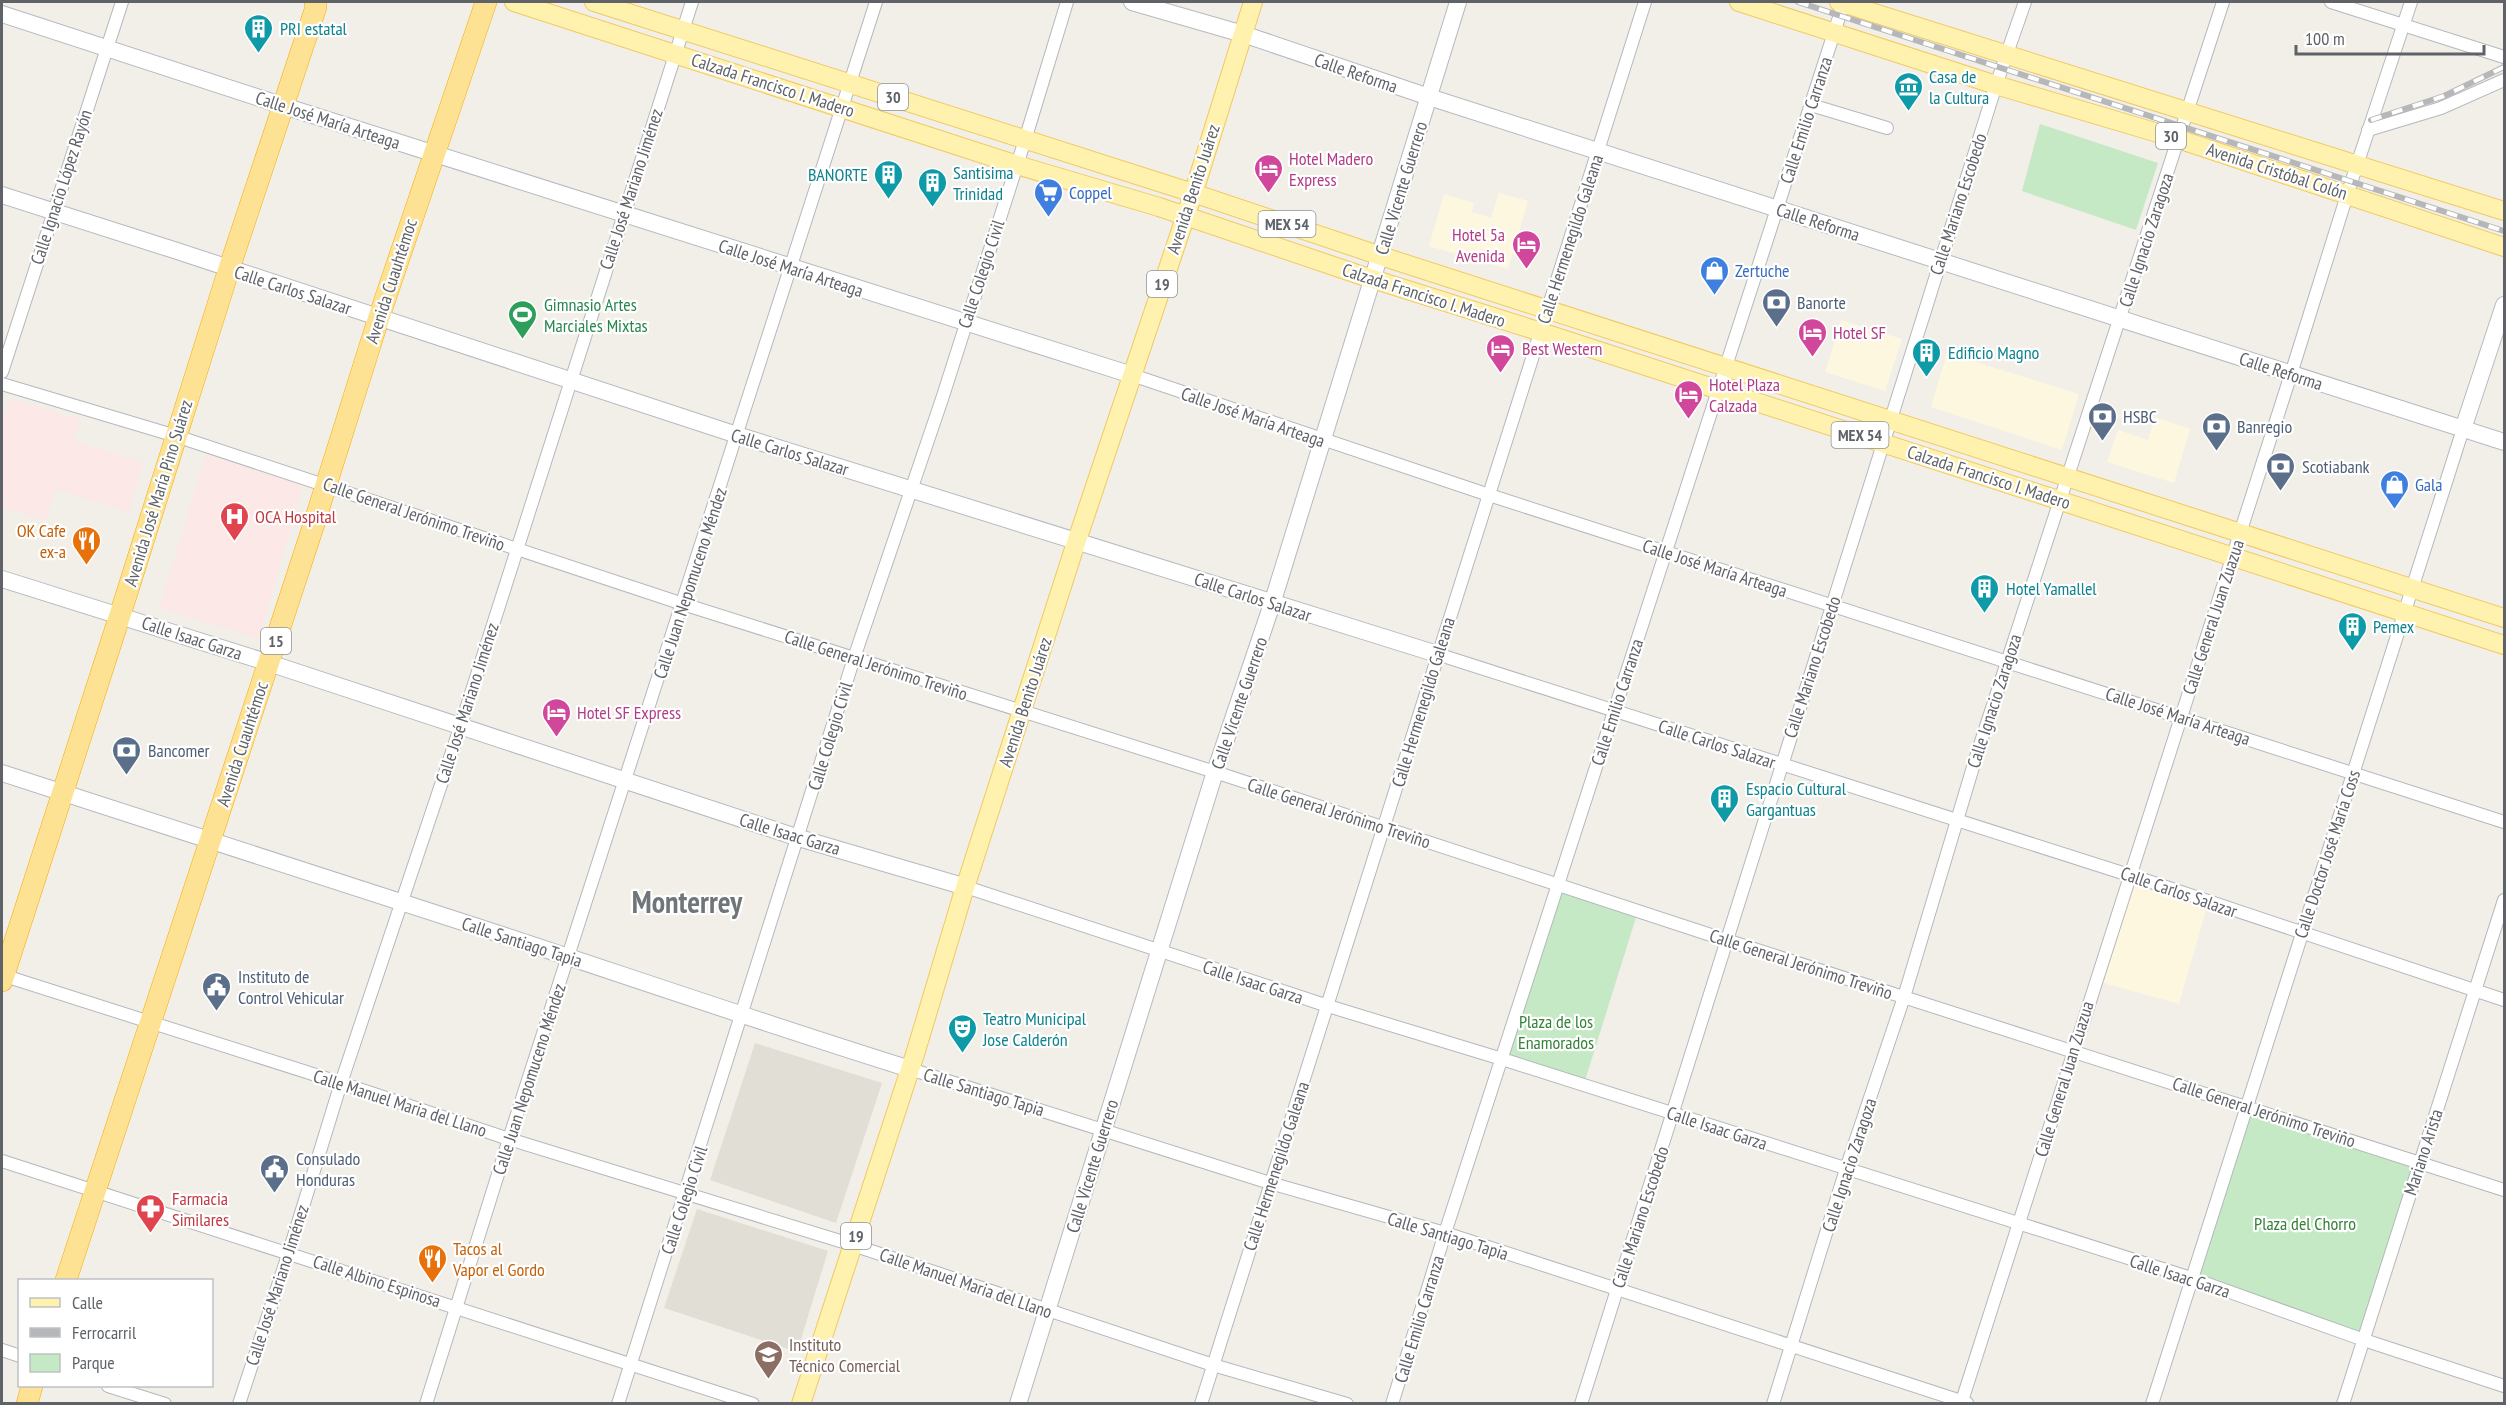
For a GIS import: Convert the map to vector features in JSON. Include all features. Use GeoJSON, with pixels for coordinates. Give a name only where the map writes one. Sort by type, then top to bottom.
{"type":"FeatureCollection","features":[{"type":"Feature","properties":{"kind":"highway","name":"Avenida Cuauhtémoc"},"geometry":{"type":"LineString","coordinates":[[67,1279],[269,663],[379,317],[486,2]]}},
{"type":"Feature","properties":{"kind":"highway","name":"Avenida José María Pino Suárez"},"geometry":{"type":"LineString","coordinates":[[2,977],[63,794],[229,268],[317,3]]}},
{"type":"Feature","properties":{"kind":"highway"},"geometry":{"type":"LineString","coordinates":[[27,1404],[32,1387]]}},
{"type":"Feature","properties":{"kind":"main road","name":"Calzada Francisco I. Madero"},"geometry":{"type":"LineString","coordinates":[[514,2],[1017,165],[1185,216],[1373,279],[2505,645]]}},
{"type":"Feature","properties":{"kind":"main road","name":"Calzada Francisco I. Madero"},"geometry":{"type":"LineString","coordinates":[[594,2],[618,5],[682,30],[2505,618]]}},
{"type":"Feature","properties":{"kind":"main road","name":"Avenida Benito Juárez"},"geometry":{"type":"LineString","coordinates":[[801,1404],[910,1069],[1077,540],[1193,193],[1253,2]]}},
{"type":"Feature","properties":{"kind":"main road","name":"Avenida Cristóbal Colón"},"geometry":{"type":"LineString","coordinates":[[1739,2],[1996,85],[2178,139],[2505,247]]}},
{"type":"Feature","properties":{"kind":"main road","name":"30"},"geometry":{"type":"LineString","coordinates":[[1842,2],[2187,113]]}},
{"type":"Feature","properties":{"kind":"main road","name":"Avenida Cristóbal Colón"},"geometry":{"type":"LineString","coordinates":[[2187,113],[2505,211]]}},
{"type":"Feature","properties":{"kind":"street","name":"Calle Ignacio López Rayón"},"geometry":{"type":"LineString","coordinates":[[2,372],[122,2]]}},
{"type":"Feature","properties":{"kind":"street","name":"Calle José Mariano Jiménez"},"geometry":{"type":"LineString","coordinates":[[239,1404],[341,1083],[460,728],[692,2]]}},
{"type":"Feature","properties":{"kind":"street","name":"Calle Juan Nepomuceno Méndez"},"geometry":{"type":"LineString","coordinates":[[426,1404],[509,1139],[876,2]]}},
{"type":"Feature","properties":{"kind":"street","name":"Calle Colegio Civil"},"geometry":{"type":"LineString","coordinates":[[618,1404],[799,838],[854,658],[1025,140],[1066,2]]}},
{"type":"Feature","properties":{"kind":"street","name":"Calle Reforma"},"geometry":{"type":"LineString","coordinates":[[1132,2],[1243,34],[1429,97],[2505,442]]}},
{"type":"Feature","properties":{"kind":"street","name":"Calle Vicente Guerrero"},"geometry":{"type":"LineString","coordinates":[[1018,1404],[1215,772],[1272,604],[1458,2]]}},
{"type":"Feature","properties":{"kind":"street","name":"Calle Hermenegildo Galeana"},"geometry":{"type":"LineString","coordinates":[[1201,1404],[1645,2]]}},
{"type":"Feature","properties":{"kind":"street","name":"Calle Emilio Carranza"},"geometry":{"type":"LineString","coordinates":[[1392,1404],[1445,1233],[1835,32],[1842,2]]}},
{"type":"Feature","properties":{"kind":"street","name":"Calle Mariano Escobedo"},"geometry":{"type":"LineString","coordinates":[[1581,1404],[1940,261],[2025,2]]}},
{"type":"Feature","properties":{"kind":"street","name":"Calle Ignacio Zaragoza"},"geometry":{"type":"LineString","coordinates":[[1773,1404],[1846,1169],[1904,997],[2007,662],[2223,2]]}},
{"type":"Feature","properties":{"kind":"street"},"geometry":{"type":"LineString","coordinates":[[2331,2],[2505,57]]}},
{"type":"Feature","properties":{"kind":"street","name":"Calle General Juan Zuazua"},"geometry":{"type":"LineString","coordinates":[[1964,1403],[2129,875],[2411,2]]}},
{"type":"Feature","properties":{"kind":"street","name":"Calle José María Arteaga"},"geometry":{"type":"LineString","coordinates":[[2,14],[964,324],[1132,375],[1322,441],[2505,822]]}},
{"type":"Feature","properties":{"kind":"street"},"geometry":{"type":"LineString","coordinates":[[2368,130],[2441,108],[2505,80]]}},
{"type":"Feature","properties":{"kind":"street"},"geometry":{"type":"LineString","coordinates":[[1811,105],[1887,128]]}},
{"type":"Feature","properties":{"kind":"street","name":"Calle Carlos Salazar"},"geometry":{"type":"LineString","coordinates":[[2,195],[737,435],[1615,710],[2129,875],[2505,1000]]}},
{"type":"Feature","properties":{"kind":"street","name":"Calle Doctor José María Coss"},"geometry":{"type":"LineString","coordinates":[[2152,1404],[2463,429],[2505,305]]}},
{"type":"Feature","properties":{"kind":"street","name":"Calle General Jerónimo Treviño"},"geometry":{"type":"LineString","coordinates":[[2,384],[326,484],[683,604],[1215,772],[1726,940],[2505,1190]]}},
{"type":"Feature","properties":{"kind":"street","name":"Calle Isaac Garza"},"geometry":{"type":"LineString","coordinates":[[2,579],[269,663],[460,728],[799,838],[966,887],[1328,1006],[2191,1278],[2364,1340],[2505,1386]]}},
{"type":"Feature","properties":{"kind":"street","name":"Calle Santiago Tapia"},"geometry":{"type":"LineString","coordinates":[[2,773],[210,843],[569,957],[742,1016],[1270,1183],[1445,1233],[1964,1403]]}},
{"type":"Feature","properties":{"kind":"street","name":"Mariano Arista"},"geometry":{"type":"LineString","coordinates":[[2343,1404],[2505,900]]}},
{"type":"Feature","properties":{"kind":"street","name":"Calle Manuel Maria del Llano"},"geometry":{"type":"LineString","coordinates":[[2,977],[341,1083],[685,1195],[853,1245],[1213,1365],[1347,1404]]}},
{"type":"Feature","properties":{"kind":"street","name":"Calle Albino Espinosa"},"geometry":{"type":"LineString","coordinates":[[2,1161],[753,1404]]}},
{"type":"Feature","properties":{"kind":"street"},"geometry":{"type":"LineString","coordinates":[[2,1350],[18,1355]]}},
{"type":"Feature","properties":{"kind":"street"},"geometry":{"type":"LineString","coordinates":[[111,1387],[165,1404]]}},
{"type":"Feature","properties":{"kind":"shaded area"},"geometry":{"type":"Polygon","coordinates":[[[1499,193],[1528,201],[1508,269],[1429,246],[1444,194],[1474,203],[1472,212],[1491,218],[1499,193]]]}},
{"type":"Feature","properties":{"kind":"shaded area"},"geometry":{"type":"Polygon","coordinates":[[[1841,320],[1902,339],[1885,391],[1825,372],[1841,320]]]}},
{"type":"Feature","properties":{"kind":"shaded area"},"geometry":{"type":"Polygon","coordinates":[[[1947,353],[2079,394],[2062,450],[1931,407],[1947,353]]]}},
{"type":"Feature","properties":{"kind":"shaded area"},"geometry":{"type":"Polygon","coordinates":[[[9,398],[80,419],[74,441],[143,462],[129,512],[55,489],[46,521],[2,507],[2,423],[9,398]]]}},
{"type":"Feature","properties":{"kind":"shaded area"},"geometry":{"type":"Polygon","coordinates":[[[2155,417],[2190,429],[2174,483],[2107,462],[2118,430],[2148,440],[2155,417]]]}},
{"type":"Feature","properties":{"kind":"shaded area","name":"OCA Hospital"},"geometry":{"type":"Polygon","coordinates":[[[206,455],[303,485],[259,639],[159,608],[206,455]]]}},
{"type":"Feature","properties":{"kind":"shaded area"},"geometry":{"type":"Polygon","coordinates":[[[2129,884],[2207,907],[2179,1004],[2100,982],[2129,884]]]}},
{"type":"Feature","properties":{"kind":"shaded area"},"geometry":{"type":"Polygon","coordinates":[[[755,1043],[882,1083],[836,1223],[710,1180],[755,1043]]]}},
{"type":"Feature","properties":{"kind":"shaded area"},"geometry":{"type":"Polygon","coordinates":[[[697,1209],[828,1251],[797,1352],[664,1308],[697,1209]]]}},
{"type":"Feature","properties":{"kind":"green space"},"geometry":{"type":"Polygon","coordinates":[[[2040,124],[2158,163],[2136,230],[2022,191],[2040,124]]]}},
{"type":"Feature","properties":{"kind":"green space","name":"Plaza de los Enamorados"},"geometry":{"type":"Polygon","coordinates":[[[1558,884],[1638,911],[1583,1087],[1502,1059],[1558,884]]]}},
{"type":"Feature","properties":{"kind":"green space","name":"Plaza del Chorro"},"geometry":{"type":"Polygon","coordinates":[[[2248,1106],[2420,1161],[2364,1340],[2191,1278],[2248,1106]]]}},
{"type":"Feature","properties":{"kind":"railway"},"geometry":{"type":"LineString","coordinates":[[1798,2],[2504,231]]}},
{"type":"Feature","properties":{"kind":"railway"},"geometry":{"type":"LineString","coordinates":[[2371,120],[2444,96],[2504,67]]}},
{"type":"Feature","properties":{"kind":"place","name":"PRI estatal"},"geometry":{"type":"Point","coordinates":[259,54]}},
{"type":"Feature","properties":{"kind":"place","name":"Casa de la Cultura"},"geometry":{"type":"Point","coordinates":[1908,112]}},
{"type":"Feature","properties":{"kind":"place","name":"Hotel Madero Express"},"geometry":{"type":"Point","coordinates":[1268,194]}},
{"type":"Feature","properties":{"kind":"place","name":"BANORTE"},"geometry":{"type":"Point","coordinates":[889,200]}},
{"type":"Feature","properties":{"kind":"place","name":"Santisima Trinidad"},"geometry":{"type":"Point","coordinates":[932,208]}},
{"type":"Feature","properties":{"kind":"place","name":"Coppel"},"geometry":{"type":"Point","coordinates":[1048,218]}},
{"type":"Feature","properties":{"kind":"place","name":"Hotel 5a Avenida"},"geometry":{"type":"Point","coordinates":[1526,270]}},
{"type":"Feature","properties":{"kind":"place","name":"Zertuche"},"geometry":{"type":"Point","coordinates":[1714,296]}},
{"type":"Feature","properties":{"kind":"place","name":"Banorte"},"geometry":{"type":"Point","coordinates":[1776,328]}},
{"type":"Feature","properties":{"kind":"place","name":"Gimnasio Artes Marciales Mixtas"},"geometry":{"type":"Point","coordinates":[523,340]}},
{"type":"Feature","properties":{"kind":"place","name":"Hotel SF"},"geometry":{"type":"Point","coordinates":[1812,358]}},
{"type":"Feature","properties":{"kind":"place","name":"Best Western"},"geometry":{"type":"Point","coordinates":[1501,374]}},
{"type":"Feature","properties":{"kind":"place","name":"Edificio Magno"},"geometry":{"type":"Point","coordinates":[1927,378]}},
{"type":"Feature","properties":{"kind":"place","name":"Hotel Plaza Calzada"},"geometry":{"type":"Point","coordinates":[1688,420]}},
{"type":"Feature","properties":{"kind":"place","name":"HSBC"},"geometry":{"type":"Point","coordinates":[2102,442]}},
{"type":"Feature","properties":{"kind":"place","name":"Banregio"},"geometry":{"type":"Point","coordinates":[2216,452]}},
{"type":"Feature","properties":{"kind":"place","name":"Scotiabank"},"geometry":{"type":"Point","coordinates":[2281,492]}},
{"type":"Feature","properties":{"kind":"place","name":"Gala"},"geometry":{"type":"Point","coordinates":[2394,510]}},
{"type":"Feature","properties":{"kind":"place","name":"OCA Hospital"},"geometry":{"type":"Point","coordinates":[234,542]}},
{"type":"Feature","properties":{"kind":"place","name":"OK Cafe ex-a"},"geometry":{"type":"Point","coordinates":[87,566]}},
{"type":"Feature","properties":{"kind":"place","name":"Hotel Yamallel"},"geometry":{"type":"Point","coordinates":[1985,614]}},
{"type":"Feature","properties":{"kind":"place","name":"Pemex"},"geometry":{"type":"Point","coordinates":[2352,652]}},
{"type":"Feature","properties":{"kind":"place","name":"Hotel SF Express"},"geometry":{"type":"Point","coordinates":[556,738]}},
{"type":"Feature","properties":{"kind":"place","name":"Bancomer"},"geometry":{"type":"Point","coordinates":[127,776]}},
{"type":"Feature","properties":{"kind":"place","name":"Espacio Cultural Gargantuas"},"geometry":{"type":"Point","coordinates":[1725,824]}},
{"type":"Feature","properties":{"kind":"place","name":"Instituto de Control Vehicular"},"geometry":{"type":"Point","coordinates":[217,1012]}},
{"type":"Feature","properties":{"kind":"place","name":"Teatro Municipal Jose Calderón"},"geometry":{"type":"Point","coordinates":[962,1054]}},
{"type":"Feature","properties":{"kind":"place","name":"Consulado Honduras"},"geometry":{"type":"Point","coordinates":[275,1194]}},
{"type":"Feature","properties":{"kind":"place","name":"Farmacia Similares"},"geometry":{"type":"Point","coordinates":[151,1234]}},
{"type":"Feature","properties":{"kind":"place","name":"Tacos al Vapor el Gordo"},"geometry":{"type":"Point","coordinates":[432,1284]}},
{"type":"Feature","properties":{"kind":"place","name":"Instituto Técnico Comercial"},"geometry":{"type":"Point","coordinates":[768,1380]}},
{"type":"Feature","properties":{"kind":"district","name":"Monterrey"},"geometry":{"type":"Point","coordinates":[687,901]}}]}
